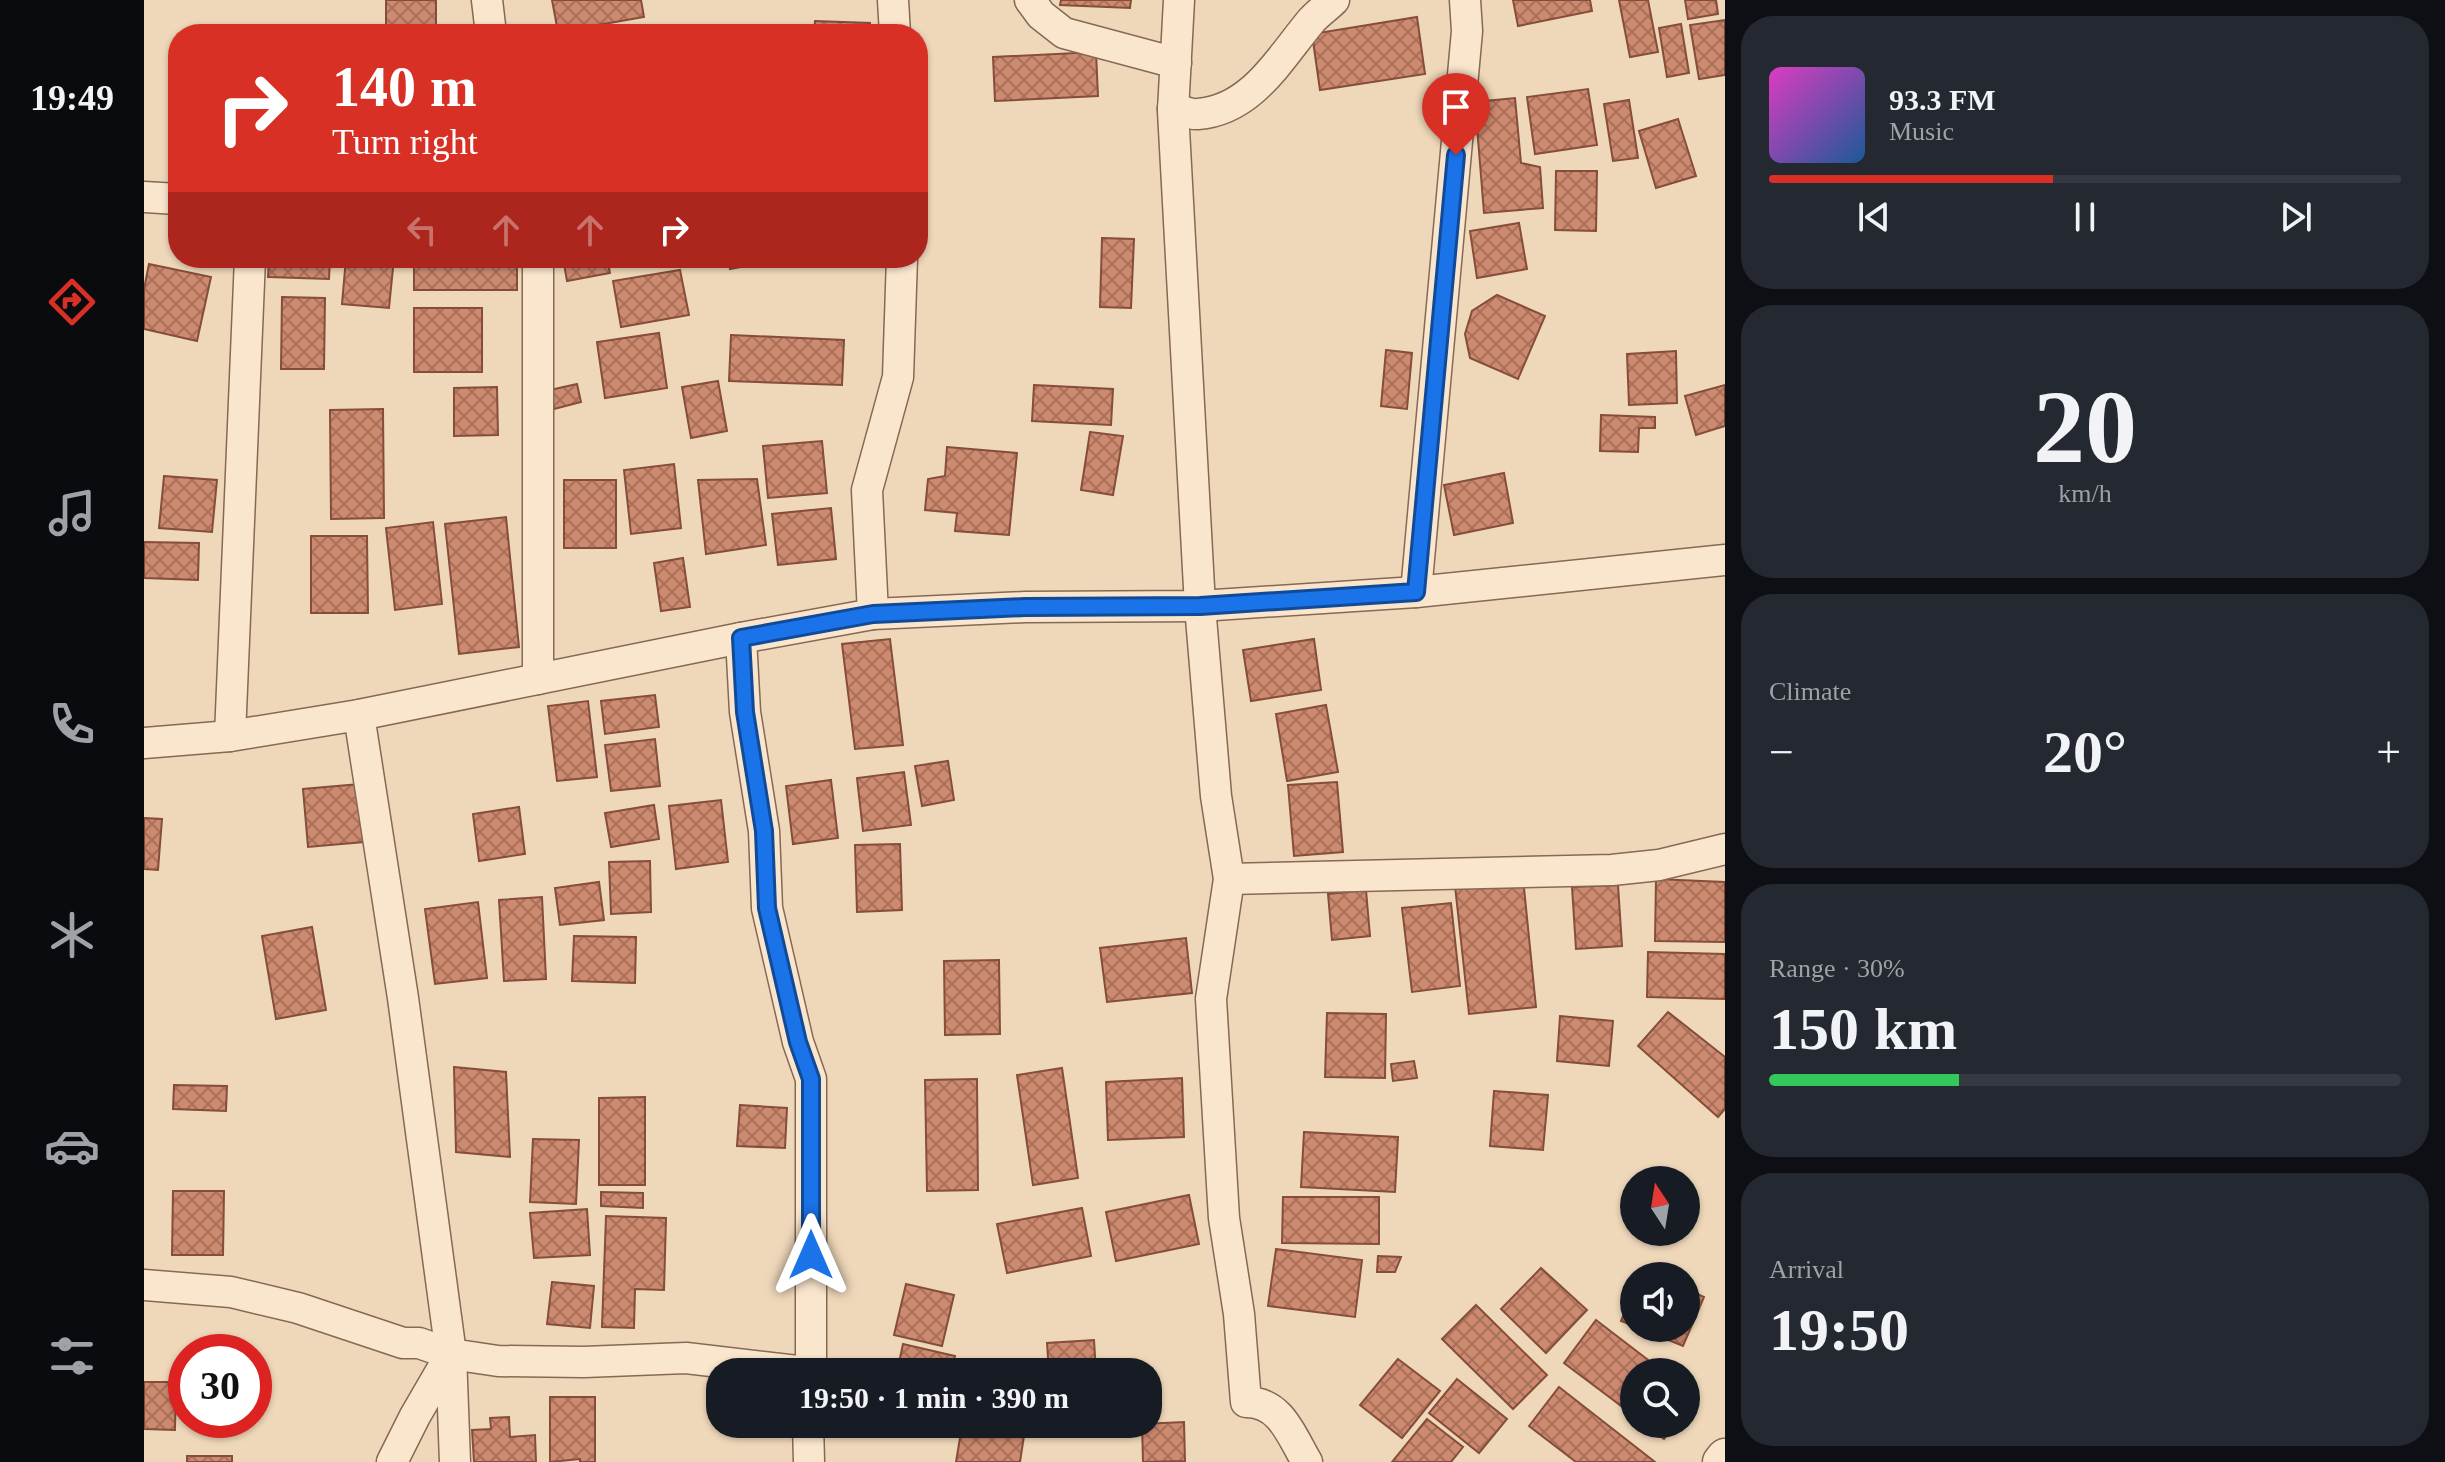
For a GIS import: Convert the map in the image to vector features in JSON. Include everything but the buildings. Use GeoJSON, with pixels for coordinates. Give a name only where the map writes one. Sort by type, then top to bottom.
{"type":"FeatureCollection","features":[{"type":"Feature","properties":{"kind":"street"},"geometry":{"type":"LineString","coordinates":[[487,0],[490,24]]}},
{"type":"Feature","properties":{"kind":"street"},"geometry":{"type":"LineString","coordinates":[[893,0],[894,24]]}},
{"type":"Feature","properties":{"kind":"street"},"geometry":{"type":"LineString","coordinates":[[1030,0],[1041,15],[1064,33],[1176,63]]}},
{"type":"Feature","properties":{"kind":"street"},"geometry":{"type":"LineString","coordinates":[[1179,0],[1173,108],[1200,606],[1216,796],[1229,879],[1211,999],[1224,1218],[1239,1314],[1246,1402],[1261,1402],[1270,1406],[1280,1416],[1307,1462]]}},
{"type":"Feature","properties":{"kind":"street"},"geometry":{"type":"LineString","coordinates":[[1173,108],[1195,115],[1223,108],[1255,88],[1284,58],[1312,20],[1334,0]]}},
{"type":"Feature","properties":{"kind":"street"},"geometry":{"type":"LineString","coordinates":[[1416,592],[1467,31],[1465,0]]}},
{"type":"Feature","properties":{"kind":"street"},"geometry":{"type":"LineString","coordinates":[[144,197],[168,198]]}},
{"type":"Feature","properties":{"kind":"street"},"geometry":{"type":"LineString","coordinates":[[230,736],[250,268]]}},
{"type":"Feature","properties":{"kind":"street"},"geometry":{"type":"LineString","coordinates":[[538,268],[538,679]]}},
{"type":"Feature","properties":{"kind":"street"},"geometry":{"type":"LineString","coordinates":[[873,614],[867,490],[898,377],[902,268]]}},
{"type":"Feature","properties":{"kind":"street"},"geometry":{"type":"LineString","coordinates":[[144,743],[230,736],[359,715],[873,614],[1025,607],[1200,606],[1416,592],[1725,560]]}},
{"type":"Feature","properties":{"kind":"street"},"geometry":{"type":"LineString","coordinates":[[741,638],[745,712],[764,831],[767,908],[798,1042],[811,1079],[809,1358]]}},
{"type":"Feature","properties":{"kind":"street"},"geometry":{"type":"LineString","coordinates":[[359,715],[403,998],[451,1354],[455,1462]]}},
{"type":"Feature","properties":{"kind":"street"},"geometry":{"type":"LineString","coordinates":[[1229,879],[1612,870],[1659,865],[1725,849]]}},
{"type":"Feature","properties":{"kind":"street"},"geometry":{"type":"LineString","coordinates":[[144,1285],[231,1292],[298,1308],[403,1343],[419,1343],[451,1354],[498,1361],[706,1360]]}},
{"type":"Feature","properties":{"kind":"street"},"geometry":{"type":"LineString","coordinates":[[392,1462],[451,1354]]}},
{"type":"Feature","properties":{"kind":"street"},"geometry":{"type":"LineString","coordinates":[[808,1438],[809,1462]]}},
{"type":"Feature","properties":{"kind":"route"},"geometry":{"type":"LineString","coordinates":[[811,1255],[811,1079],[798,1042],[767,908],[764,831],[750,756],[741,638],[873,614],[1025,607],[1200,606],[1416,592],[1456,155]]}}]}
